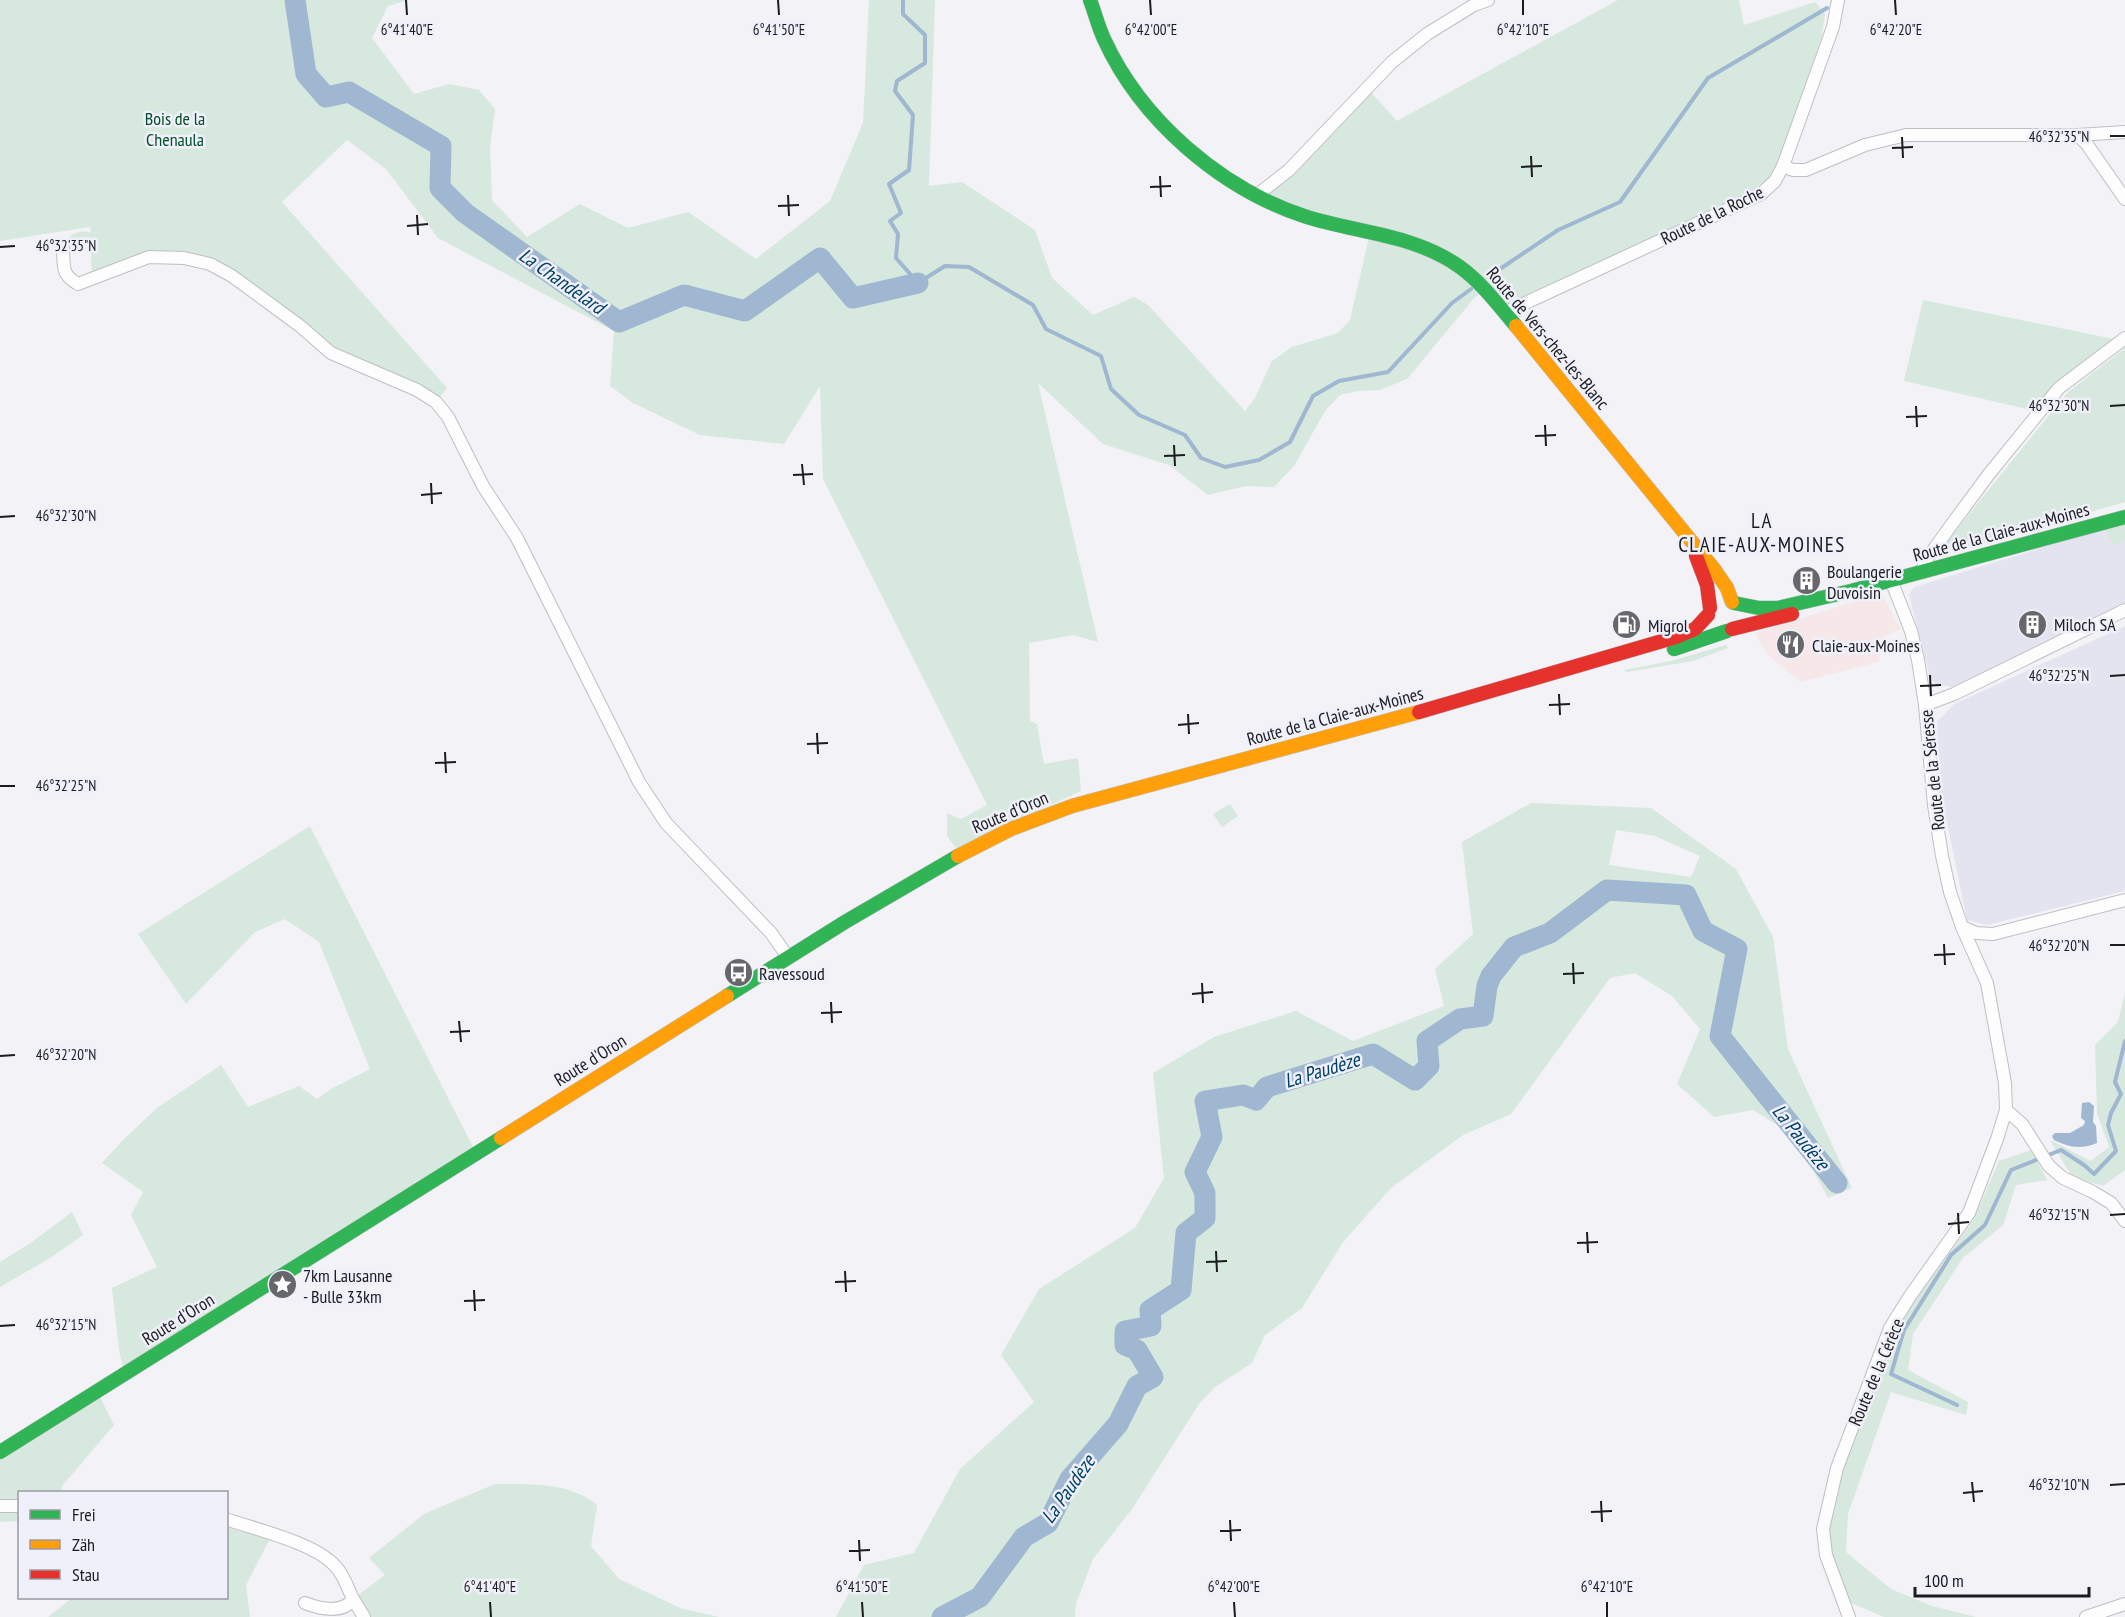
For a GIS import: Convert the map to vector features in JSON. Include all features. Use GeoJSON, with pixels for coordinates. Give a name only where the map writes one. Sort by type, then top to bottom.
{"type":"FeatureCollection","features":[{"type":"Feature","properties":{"kind":"main road","name":"Route de Vers-chez-les-Blanc"},"geometry":{"type":"LineString","coordinates":[[1090,0],[1105,39],[1131,84],[1163,125],[1202,160],[1278,207],[1302,216],[1422,246],[1467,272],[1506,312],[1682,529],[1721,580],[1733,602]]}},
{"type":"Feature","properties":{"kind":"main road","name":"Route de la Claie-aux-Moines"},"geometry":{"type":"LineString","coordinates":[[1733,602],[1747,607],[1769,609],[1851,591],[2125,518]]}},
{"type":"Feature","properties":{"kind":"main road","name":"Route de Vers-chez-les-Blanc"},"geometry":{"type":"LineString","coordinates":[[1682,529],[1707,585],[1709,612]]}},
{"type":"Feature","properties":{"kind":"main road","name":"Route de la Claie-aux-Moines"},"geometry":{"type":"LineString","coordinates":[[1450,703],[1672,650],[1730,630],[1787,616],[1851,591]]}},
{"type":"Feature","properties":{"kind":"main road"},"geometry":{"type":"LineString","coordinates":[[1720,600],[1733,602],[1738,607],[1739,622],[1730,630],[1714,628],[1709,621],[1709,612],[1720,600]]}},
{"type":"Feature","properties":{"kind":"main road","name":"Route de la Claie-aux-Moines"},"geometry":{"type":"LineString","coordinates":[[1228,763],[1450,703],[1688,634],[1709,612]]}},
{"type":"Feature","properties":{"kind":"main road","name":"Route d'Oron"},"geometry":{"type":"LineString","coordinates":[[0,1452],[789,957],[952,858],[1014,827],[1072,806],[1228,763]]}},
{"type":"Feature","properties":{"kind":"street"},"geometry":{"type":"LineString","coordinates":[[1257,195],[1289,170],[1392,62],[1427,34],[1474,5],[1488,0]]}},
{"type":"Feature","properties":{"kind":"street","name":"Route de la Roche"},"geometry":{"type":"LineString","coordinates":[[1506,312],[1761,194],[1775,181],[1783,166],[1833,27],[1838,0]]}},
{"type":"Feature","properties":{"kind":"street"},"geometry":{"type":"LineString","coordinates":[[1783,166],[1806,170],[1864,145],[1906,135],[2078,135],[2125,132]]}},
{"type":"Feature","properties":{"kind":"street"},"geometry":{"type":"LineString","coordinates":[[2078,135],[2125,199]]}},
{"type":"Feature","properties":{"kind":"street"},"geometry":{"type":"LineString","coordinates":[[63,248],[67,278],[78,284],[148,257],[184,258],[210,264],[232,276],[300,326],[331,353],[417,390],[436,402],[448,417],[483,486],[517,538],[639,782],[666,823],[771,933],[789,957]]}},
{"type":"Feature","properties":{"kind":"street"},"geometry":{"type":"LineString","coordinates":[[1923,572],[1924,563],[1952,524],[1989,474],[2059,388],[2125,338]]}},
{"type":"Feature","properties":{"kind":"street","name":"Route de la Séresse"},"geometry":{"type":"LineString","coordinates":[[1892,580],[1911,631],[1926,705],[1935,815],[1950,892],[1962,927]]}},
{"type":"Feature","properties":{"kind":"street"},"geometry":{"type":"LineString","coordinates":[[1926,705],[1954,694],[2125,610]]}},
{"type":"Feature","properties":{"kind":"street"},"geometry":{"type":"LineString","coordinates":[[1962,927],[1976,933],[1993,934],[2125,900]]}},
{"type":"Feature","properties":{"kind":"street","name":"Route de la Cérèce"},"geometry":{"type":"LineString","coordinates":[[1849,1617],[1826,1555],[1823,1529],[1837,1468],[1890,1328],[1969,1213],[2006,1110],[2005,1083],[1987,983],[1962,927]]}},
{"type":"Feature","properties":{"kind":"street"},"geometry":{"type":"LineString","coordinates":[[2006,1110],[2022,1124],[2049,1166],[2063,1178],[2111,1203],[2125,1221]]}},
{"type":"Feature","properties":{"kind":"street"},"geometry":{"type":"LineString","coordinates":[[0,1506],[18,1506]]}},
{"type":"Feature","properties":{"kind":"street"},"geometry":{"type":"LineString","coordinates":[[228,1520],[305,1545],[324,1556],[337,1567],[364,1617]]}},
{"type":"Feature","properties":{"kind":"street"},"geometry":{"type":"LineString","coordinates":[[305,1603],[316,1607],[338,1609],[349,1606],[353,1599]]}},
{"type":"Feature","properties":{"kind":"street"},"geometry":{"type":"LineString","coordinates":[[2086,1617],[2125,1604]]}},
{"type":"Feature","properties":{"kind":"shaded area"},"geometry":{"type":"Polygon","coordinates":[[[2104,529],[2113,545],[2125,541],[2125,605],[1954,687],[1936,685],[1930,677],[1909,595],[1914,587],[2104,529]]]}},
{"type":"Feature","properties":{"kind":"shaded area"},"geometry":{"type":"Polygon","coordinates":[[[1881,593],[1901,629],[1885,636],[1878,662],[1800,682],[1767,654],[1755,633],[1881,593]]]}},
{"type":"Feature","properties":{"kind":"shaded area"},"geometry":{"type":"Polygon","coordinates":[[[2125,626],[2125,891],[1987,925],[1967,920],[1941,793],[1937,722],[1954,704],[2125,626]]]}},
{"type":"Feature","properties":{"kind":"green space","name":"Bois de la Chenaula"},"geometry":{"type":"Polygon","coordinates":[[[0,0],[408,0],[388,6],[372,38],[414,94],[449,84],[479,90],[495,109],[490,147],[492,200],[527,237],[580,204],[628,228],[688,212],[756,259],[830,201],[863,123],[869,0],[935,0],[929,186],[962,182],[1035,230],[1052,278],[1093,315],[1134,297],[1148,305],[1245,411],[1255,398],[1272,361],[1292,347],[1338,333],[1350,320],[1370,233],[1257,195],[1366,87],[1397,121],[1618,0],[1739,0],[1744,25],[1815,2],[1825,14],[1822,36],[1777,165],[1770,177],[1749,193],[1617,254],[1506,312],[1488,291],[1475,297],[1407,379],[1380,390],[1340,395],[1325,411],[1294,466],[1274,487],[1246,486],[1208,495],[1169,465],[1103,444],[1038,383],[1098,642],[1073,635],[1029,643],[1030,721],[1037,724],[1044,764],[1078,758],[1081,791],[956,848],[947,836],[947,813],[961,819],[987,805],[823,479],[820,386],[784,444],[700,435],[633,403],[610,386],[614,331],[438,238],[386,169],[347,140],[282,202],[447,388],[436,402],[331,353],[210,264],[149,257],[92,280],[91,251],[86,242],[74,242],[69,239],[70,236],[78,233],[91,233],[90,227],[0,241],[0,0]]]}},
{"type":"Feature","properties":{"kind":"green space"},"geometry":{"type":"Polygon","coordinates":[[[1923,300],[2114,339],[2054,385],[2036,411],[1904,381],[1923,300]]]}},
{"type":"Feature","properties":{"kind":"green space"},"geometry":{"type":"Polygon","coordinates":[[[2125,348],[2125,502],[1954,551],[1944,545],[2067,393],[2125,348]]]}},
{"type":"Feature","properties":{"kind":"green space"},"geometry":{"type":"Polygon","coordinates":[[[2125,523],[2125,541],[2113,545],[2104,529],[2125,523]]]}},
{"type":"Feature","properties":{"kind":"green space"},"geometry":{"type":"Polygon","coordinates":[[[1726,645],[1728,648],[1693,661],[1627,672],[1624,670],[1671,661],[1726,645]]]}},
{"type":"Feature","properties":{"kind":"green space"},"geometry":{"type":"Polygon","coordinates":[[[1531,803],[1651,808],[1736,869],[1773,937],[1788,1049],[1852,1188],[1828,1198],[1795,1136],[1753,1110],[1714,1117],[1677,1084],[1700,1029],[1672,996],[1635,973],[1610,978],[1511,1114],[1463,1135],[1391,1188],[1343,1242],[1302,1308],[1265,1335],[1252,1363],[1215,1387],[1199,1404],[1132,1509],[1093,1559],[1076,1604],[1075,1617],[836,1617],[864,1565],[914,1553],[960,1469],[1034,1402],[1001,1355],[1039,1289],[1135,1228],[1164,1178],[1153,1073],[1214,1037],[1296,1011],[1353,1041],[1444,1006],[1435,969],[1473,934],[1462,842],[1531,803]],[[1616,830],[1609,865],[1691,877],[1700,856],[1655,836],[1616,830]]]}},
{"type":"Feature","properties":{"kind":"green space"},"geometry":{"type":"Polygon","coordinates":[[[1230,804],[1238,816],[1222,827],[1213,814],[1230,804]]]}},
{"type":"Feature","properties":{"kind":"green space"},"geometry":{"type":"Polygon","coordinates":[[[310,826],[476,1153],[124,1374],[112,1288],[157,1267],[131,1215],[143,1192],[102,1163],[157,1108],[221,1065],[248,1107],[299,1086],[317,1099],[331,1089],[370,1069],[319,942],[285,919],[255,932],[186,1004],[138,934],[310,826]]]}},
{"type":"Feature","properties":{"kind":"green space"},"geometry":{"type":"Polygon","coordinates":[[[2125,993],[2125,1170],[2103,1186],[2072,1177],[2050,1140],[2091,1161],[2109,1147],[2097,1113],[2095,1045],[2118,1022],[2125,993]]]}},
{"type":"Feature","properties":{"kind":"green space"},"geometry":{"type":"Polygon","coordinates":[[[2031,1150],[2047,1180],[2016,1185],[2003,1225],[1963,1258],[1913,1334],[1908,1370],[1968,1402],[1966,1415],[1891,1392],[1848,1514],[1846,1552],[1891,1589],[1932,1606],[1976,1617],[1884,1617],[1849,1602],[1832,1556],[1828,1531],[1842,1472],[1877,1373],[1895,1332],[1974,1219],[1999,1161],[2031,1150]]]}},
{"type":"Feature","properties":{"kind":"green space"},"geometry":{"type":"Polygon","coordinates":[[[72,1212],[83,1235],[50,1258],[0,1287],[0,1262],[32,1242],[72,1212]]]}},
{"type":"Feature","properties":{"kind":"green space"},"geometry":{"type":"Polygon","coordinates":[[[97,1391],[114,1425],[62,1486],[61,1491],[18,1491],[18,1521],[0,1522],[0,1452],[97,1391]]]}},
{"type":"Feature","properties":{"kind":"green space"},"geometry":{"type":"Polygon","coordinates":[[[495,1484],[549,1486],[586,1497],[597,1505],[591,1546],[619,1579],[680,1608],[719,1617],[364,1617],[353,1599],[385,1575],[369,1558],[424,1514],[495,1484]]]}},
{"type":"Feature","properties":{"kind":"green space"},"geometry":{"type":"Polygon","coordinates":[[[228,1519],[272,1535],[246,1585],[250,1617],[48,1617],[71,1599],[228,1599],[228,1519]]]}},
{"type":"Feature","properties":{"kind":"water"},"geometry":{"type":"Polygon","coordinates":[[[2089,1102],[2094,1106],[2093,1122],[2096,1126],[2097,1143],[2075,1147],[2054,1140],[2052,1136],[2055,1133],[2070,1133],[2084,1125],[2085,1121],[2081,1118],[2082,1103],[2089,1102]]]}},
{"type":"Feature","properties":{"kind":"waterway","name":"La Chandelard"},"geometry":{"type":"LineString","coordinates":[[295,0],[306,74],[326,97],[349,92],[441,146],[440,188],[465,213],[619,322],[684,295],[745,311],[820,258],[853,298],[918,283]]}},
{"type":"Feature","properties":{"kind":"waterway"},"geometry":{"type":"LineString","coordinates":[[903,0],[903,14],[925,35],[925,63],[897,81],[895,91],[913,115],[909,170],[889,184],[901,213],[890,221],[898,234],[896,258],[918,283],[945,266],[969,267],[1033,305],[1046,329],[1101,356],[1111,389],[1139,415],[1185,435],[1201,458],[1225,467],[1259,460],[1290,442],[1313,396],[1339,381],[1388,372],[1452,303],[1471,289]]}},
{"type":"Feature","properties":{"kind":"waterway"},"geometry":{"type":"LineString","coordinates":[[1488,277],[1558,230],[1620,202],[1708,78],[1827,8]]}},
{"type":"Feature","properties":{"kind":"waterway","name":"La Paudèze"},"geometry":{"type":"LineString","coordinates":[[942,1617],[980,1597],[1024,1537],[1048,1523],[1070,1479],[1118,1424],[1137,1386],[1153,1377],[1137,1350],[1125,1345],[1125,1331],[1151,1326],[1150,1310],[1181,1290],[1186,1233],[1205,1218],[1205,1193],[1195,1172],[1212,1137],[1205,1101],[1243,1095],[1256,1100],[1267,1087],[1373,1054],[1415,1080],[1429,1066],[1427,1041],[1460,1019],[1483,1016],[1487,986],[1491,976],[1514,947],[1550,933],[1607,890],[1686,895],[1703,931],[1737,949],[1720,1036],[1837,1183]]}},
{"type":"Feature","properties":{"kind":"waterway","name":"La Paudèze"},"geometry":{"type":"LineString","coordinates":[[1957,1405],[1891,1374],[1904,1330],[1951,1255],[1985,1225],[2011,1170],[2061,1150],[2094,1174],[2116,1151],[2108,1125],[2111,1113],[2121,1094],[2115,1082],[2125,1041]]}},
{"type":"Feature","properties":{"kind":"traffic: fast"},"geometry":{"type":"LineString","coordinates":[[1090,0],[1104,39],[1120,69],[1139,97],[1161,123],[1214,169],[1273,204],[1304,216],[1404,241],[1442,256],[1476,280],[1516,326]]}},
{"type":"Feature","properties":{"kind":"traffic: fast"},"geometry":{"type":"LineString","coordinates":[[1734,603],[1759,608],[1778,608],[1851,591],[2125,517]]}},
{"type":"Feature","properties":{"kind":"traffic: fast"},"geometry":{"type":"LineString","coordinates":[[1674,649],[1727,631]]}},
{"type":"Feature","properties":{"kind":"traffic: fast"},"geometry":{"type":"LineString","coordinates":[[727,996],[845,922],[958,856]]}},
{"type":"Feature","properties":{"kind":"traffic: fast"},"geometry":{"type":"LineString","coordinates":[[0,1452],[501,1138]]}},
{"type":"Feature","properties":{"kind":"traffic: slow"},"geometry":{"type":"LineString","coordinates":[[1516,326],[1714,569],[1727,588],[1732,602]]}},
{"type":"Feature","properties":{"kind":"traffic: slow"},"geometry":{"type":"LineString","coordinates":[[958,856],[1011,829],[1072,806],[1419,712]]}},
{"type":"Feature","properties":{"kind":"traffic: slow"},"geometry":{"type":"LineString","coordinates":[[501,1138],[727,996]]}},
{"type":"Feature","properties":{"kind":"traffic: jam"},"geometry":{"type":"LineString","coordinates":[[1696,556],[1707,585],[1710,608]]}},
{"type":"Feature","properties":{"kind":"traffic: jam"},"geometry":{"type":"LineString","coordinates":[[1732,629],[1792,614]]}},
{"type":"Feature","properties":{"kind":"traffic: jam"},"geometry":{"type":"LineString","coordinates":[[1419,712],[1676,637],[1695,629],[1708,615]]}},
{"type":"Feature","properties":{"kind":"place","name":"Boulangerie Duvoisin"},"geometry":{"type":"Point","coordinates":[1806,581]}},
{"type":"Feature","properties":{"kind":"place","name":"Miloch SA"},"geometry":{"type":"Point","coordinates":[2033,624]}},
{"type":"Feature","properties":{"kind":"place","name":"Migrol"},"geometry":{"type":"Point","coordinates":[1627,625]}},
{"type":"Feature","properties":{"kind":"place","name":"Claie-aux-Moines"},"geometry":{"type":"Point","coordinates":[1791,645]}},
{"type":"Feature","properties":{"kind":"place","name":"Ravessoud"},"geometry":{"type":"Point","coordinates":[738,973]}},
{"type":"Feature","properties":{"kind":"place","name":"7km Lausanne - Bulle 33km"},"geometry":{"type":"Point","coordinates":[282,1285]}},
{"type":"Feature","properties":{"kind":"district","name":"LA CLAIE-AUX-MOINES"},"geometry":{"type":"Point","coordinates":[1762,532]}}]}
